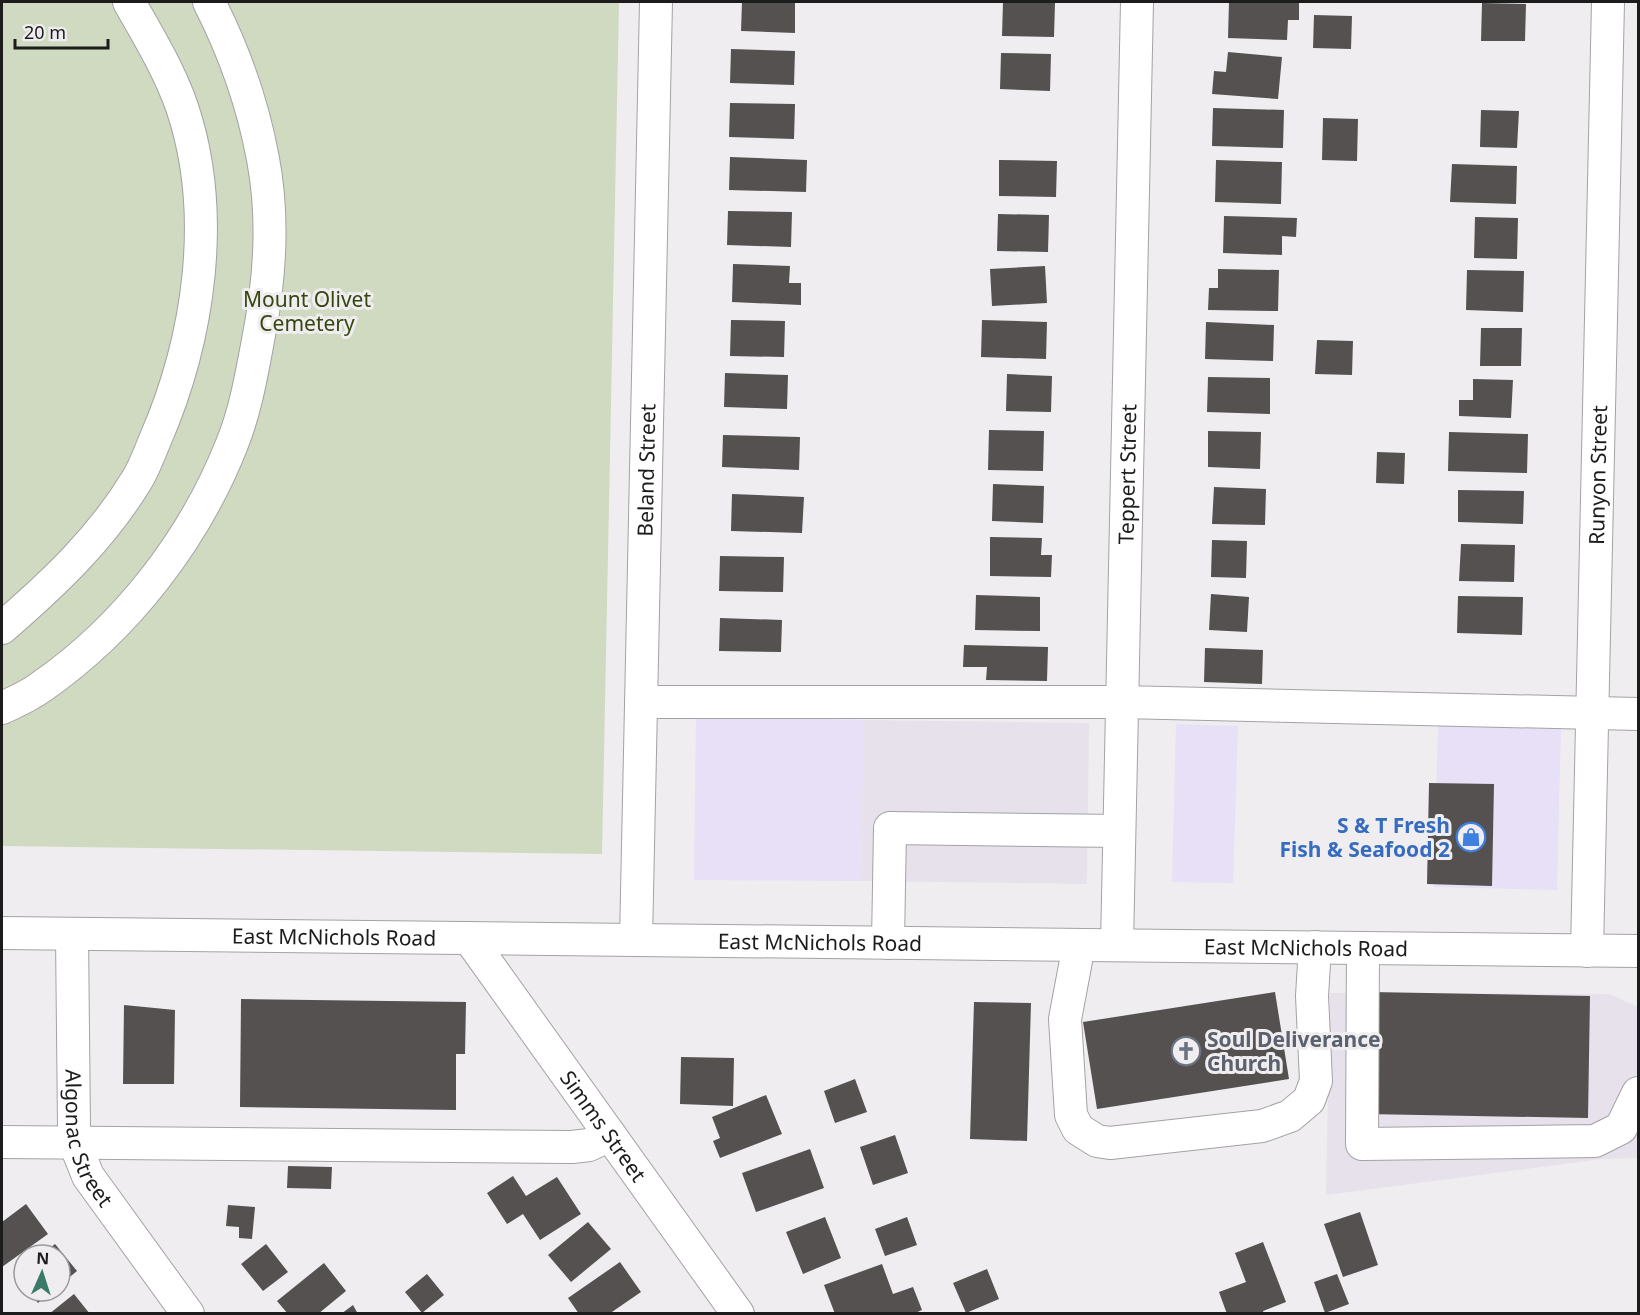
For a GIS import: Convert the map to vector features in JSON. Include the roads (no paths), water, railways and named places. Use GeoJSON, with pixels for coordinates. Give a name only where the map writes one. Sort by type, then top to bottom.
{"type":"FeatureCollection","features":[{"type":"Feature","properties":{"kind":"street"},"geometry":{"type":"LineString","coordinates":[[2,628],[63,575],[108,522],[139,476],[166,414],[185,361],[199,262],[200,217],[195,170],[182,107],[155,47],[129,2]]}},
{"type":"Feature","properties":{"kind":"street"},"geometry":{"type":"LineString","coordinates":[[2,708],[41,688],[95,642],[145,591],[177,548],[208,495],[232,444],[248,395],[264,310],[270,237],[264,160],[246,90],[222,28],[209,2]]}},
{"type":"Feature","properties":{"kind":"street","name":"Beland Street"},"geometry":{"type":"LineString","coordinates":[[636,940],[656,2]]}},
{"type":"Feature","properties":{"kind":"street","name":"Teppert Street"},"geometry":{"type":"LineString","coordinates":[[1117,945],[1137,2]]}},
{"type":"Feature","properties":{"kind":"street","name":"Runyon Street"},"geometry":{"type":"LineString","coordinates":[[1587,951],[1608,2]]}},
{"type":"Feature","properties":{"kind":"street"},"geometry":{"type":"LineString","coordinates":[[641,702],[1122,702],[1638,714]]}},
{"type":"Feature","properties":{"kind":"street"},"geometry":{"type":"LineString","coordinates":[[888,943],[890,828],[1119,831]]}},
{"type":"Feature","properties":{"kind":"street","name":"East McNichols Road"},"geometry":{"type":"LineString","coordinates":[[2,933],[1638,951]]}},
{"type":"Feature","properties":{"kind":"street","name":"Algonac Street"},"geometry":{"type":"LineString","coordinates":[[72,934],[76,1142],[88,1176],[188,1314]]}},
{"type":"Feature","properties":{"kind":"street","name":"Simms Street"},"geometry":{"type":"LineString","coordinates":[[469,938],[738,1314]]}},
{"type":"Feature","properties":{"kind":"street"},"geometry":{"type":"LineString","coordinates":[[1079,945],[1065,1019],[1071,1115],[1078,1129],[1097,1141],[1110,1143],[1262,1125],[1290,1116],[1309,1101],[1317,1081],[1312,996],[1315,947]]}},
{"type":"Feature","properties":{"kind":"street"},"geometry":{"type":"LineString","coordinates":[[1363,948],[1362,1144],[1595,1141],[1621,1128],[1638,1093]]}},
{"type":"Feature","properties":{"kind":"street"},"geometry":{"type":"LineString","coordinates":[[2,1142],[572,1147],[590,1145],[610,1135]]}},
{"type":"Feature","properties":{"kind":"place","name":"S & T Fresh Fish & Seafood 2"},"geometry":{"type":"Point","coordinates":[1471,837]}},
{"type":"Feature","properties":{"kind":"place","name":"Soul Deliverance Church"},"geometry":{"type":"Point","coordinates":[1186,1051]}},
{"type":"Feature","properties":{"kind":"park label","name":"Mount Olivet Cemetery"},"geometry":{"type":"Point","coordinates":[307,311]}}]}
